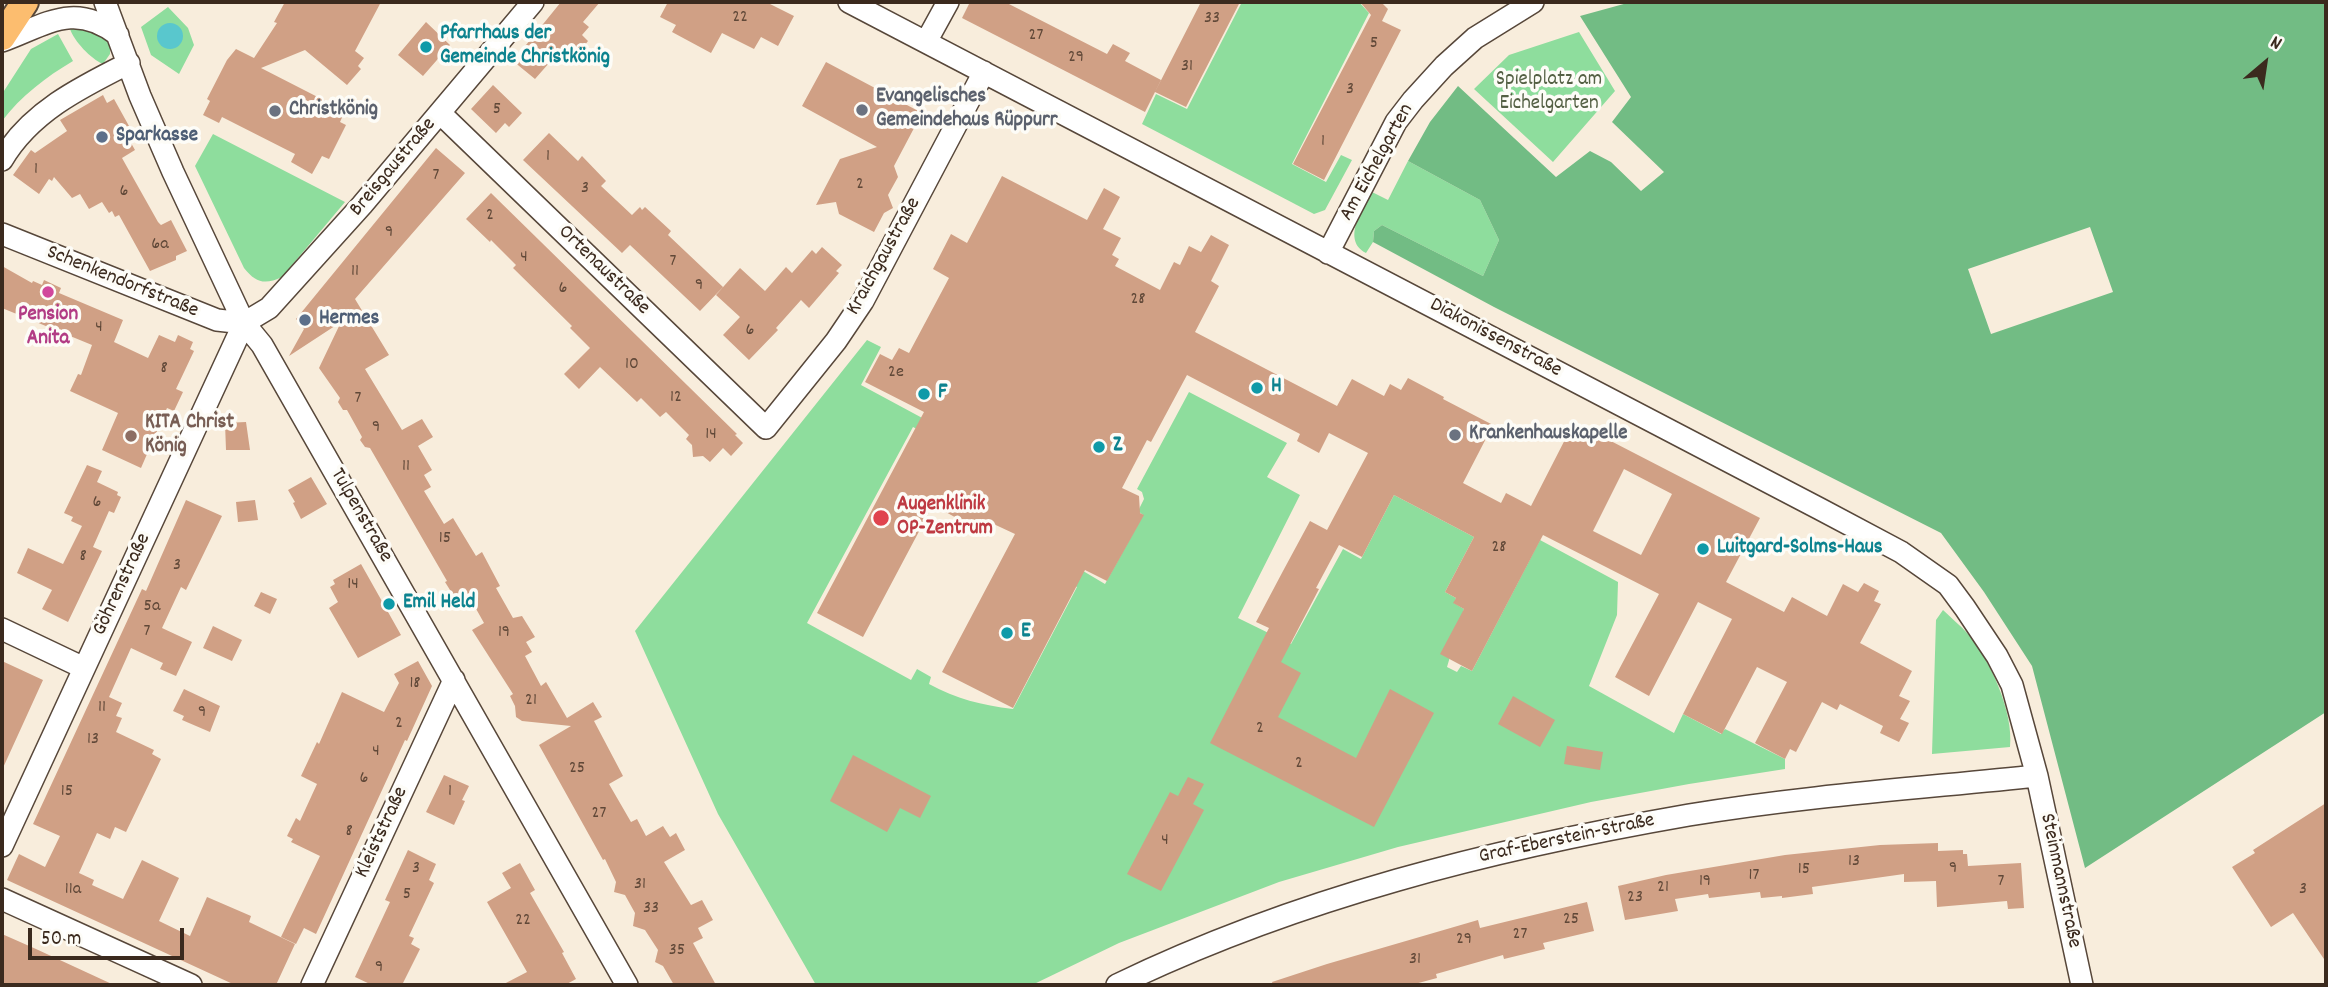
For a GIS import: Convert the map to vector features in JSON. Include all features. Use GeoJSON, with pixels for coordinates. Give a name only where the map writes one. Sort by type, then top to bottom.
{"type":"FeatureCollection","features":[{"type":"Feature","properties":{"kind":"main road"},"geometry":{"type":"LineString","coordinates":[[2,39],[24,2]]}},
{"type":"Feature","properties":{"kind":"street","name":"Breisgaustraße"},"geometry":{"type":"LineString","coordinates":[[244,323],[269,308],[362,205],[533,2]]}},
{"type":"Feature","properties":{"kind":"street","name":"Diakonissenstraße"},"geometry":{"type":"LineString","coordinates":[[849,2],[1900,552],[1948,585],[1997,656],[2012,685],[2037,776]]}},
{"type":"Feature","properties":{"kind":"street"},"geometry":{"type":"LineString","coordinates":[[926,42],[948,2]]}},
{"type":"Feature","properties":{"kind":"street","name":"Am Eichelgarten"},"geometry":{"type":"LineString","coordinates":[[1328,253],[1396,122],[1413,100],[1444,65],[1475,38],[1533,2]]}},
{"type":"Feature","properties":{"kind":"street","name":"Tulpenstraße"},"geometry":{"type":"LineString","coordinates":[[108,5],[173,172],[244,323],[262,345],[627,985]]}},
{"type":"Feature","properties":{"kind":"street"},"geometry":{"type":"LineString","coordinates":[[2,39],[61,17],[92,20],[118,34]]}},
{"type":"Feature","properties":{"kind":"street"},"geometry":{"type":"LineString","coordinates":[[2,160],[15,141],[44,111],[129,62]]}},
{"type":"Feature","properties":{"kind":"street","name":"Kraichgaustraße"},"geometry":{"type":"LineString","coordinates":[[766,429],[836,341],[863,301],[984,72]]}},
{"type":"Feature","properties":{"kind":"street","name":"Ortenaustraße"},"geometry":{"type":"LineString","coordinates":[[440,113],[766,429]]}},
{"type":"Feature","properties":{"kind":"street","name":"Schenkendorfstraße"},"geometry":{"type":"LineString","coordinates":[[2,234],[217,320],[244,323]]}},
{"type":"Feature","properties":{"kind":"street","name":"Göhrenstraße"},"geometry":{"type":"LineString","coordinates":[[2,846],[244,323]]}},
{"type":"Feature","properties":{"kind":"street"},"geometry":{"type":"LineString","coordinates":[[2,629],[84,668]]}},
{"type":"Feature","properties":{"kind":"street","name":"Kleiststraße"},"geometry":{"type":"LineString","coordinates":[[313,985],[454,680]]}},
{"type":"Feature","properties":{"kind":"street","name":"Graf-Eberstein-Straße"},"geometry":{"type":"LineString","coordinates":[[1117,985],[1174,959],[1315,904],[1501,853],[1677,818],[1762,805],[2037,776]]}},
{"type":"Feature","properties":{"kind":"street","name":"Steinmannstraße"},"geometry":{"type":"LineString","coordinates":[[2037,776],[2082,985]]}},
{"type":"Feature","properties":{"kind":"street"},"geometry":{"type":"LineString","coordinates":[[2,899],[191,985]]}},
{"type":"Feature","properties":{"kind":"green space"},"geometry":{"type":"Polygon","coordinates":[[[1242,2],[1359,2],[1369,13],[1292,164],[1326,182],[1341,155],[1352,160],[1325,210],[1314,214],[1142,124],[1156,94],[1187,109],[1242,2]]]}},
{"type":"Feature","properties":{"kind":"green space"},"geometry":{"type":"Polygon","coordinates":[[[1631,2],[2326,2],[2326,712],[2085,868],[2032,666],[1984,592],[1941,533],[1494,307],[1373,242],[1374,231],[1382,225],[1483,276],[1499,240],[1480,200],[1408,161],[1430,122],[1458,86],[1556,177],[1590,151],[1611,162],[1641,191],[1664,172],[1612,122],[1631,97],[1580,16],[1631,2]],[[2090,227],[1968,269],[1991,334],[2113,292],[2090,227]]]}},
{"type":"Feature","properties":{"kind":"green space"},"geometry":{"type":"Polygon","coordinates":[[[168,7],[188,28],[194,45],[179,74],[151,55],[141,27],[168,7]]]}},
{"type":"Feature","properties":{"kind":"green space"},"geometry":{"type":"Polygon","coordinates":[[[70,29],[95,29],[110,41],[110,54],[103,64],[88,54],[75,39],[70,29]]]}},
{"type":"Feature","properties":{"kind":"green space","name":"Spielplatz am Eichelgarten"},"geometry":{"type":"Polygon","coordinates":[[[1579,32],[1615,91],[1553,162],[1474,89],[1509,55],[1579,32]]]}},
{"type":"Feature","properties":{"kind":"green space"},"geometry":{"type":"Polygon","coordinates":[[[58,34],[73,61],[34,88],[2,121],[2,94],[31,49],[58,34]]]}},
{"type":"Feature","properties":{"kind":"green space"},"geometry":{"type":"Polygon","coordinates":[[[213,134],[345,202],[282,277],[261,281],[244,268],[195,166],[213,134]]]}},
{"type":"Feature","properties":{"kind":"green space"},"geometry":{"type":"Polygon","coordinates":[[[1408,161],[1480,200],[1499,240],[1483,276],[1382,225],[1374,231],[1373,242],[1366,253],[1359,247],[1355,240],[1356,224],[1368,199],[1372,192],[1388,200],[1408,161]]]}},
{"type":"Feature","properties":{"kind":"green space"},"geometry":{"type":"Polygon","coordinates":[[[867,340],[881,347],[861,385],[965,441],[959,451],[913,427],[807,623],[911,680],[917,669],[931,677],[929,684],[949,694],[1013,709],[1077,587],[1064,580],[1073,565],[1105,584],[1143,515],[1138,511],[1144,499],[1142,492],[1137,489],[1189,392],[1287,443],[1267,477],[1300,495],[1238,618],[1291,644],[1343,549],[1361,559],[1394,495],[1474,537],[1445,592],[1456,598],[1454,603],[1464,609],[1447,667],[1457,672],[1461,666],[1472,671],[1540,540],[1618,582],[1617,615],[1589,686],[1674,733],[1683,714],[1721,734],[1725,729],[1785,759],[1785,769],[1591,802],[1398,847],[1279,882],[1119,943],[1032,985],[816,985],[718,814],[635,631],[867,340]]]}},
{"type":"Feature","properties":{"kind":"green space"},"geometry":{"type":"Polygon","coordinates":[[[1943,610],[1968,634],[1992,672],[2008,719],[2010,747],[1932,754],[1936,620],[1943,610]]]}},
{"type":"Feature","properties":{"kind":"water"},"geometry":{"type":"Polygon","coordinates":[[[170,23],[179,27],[183,36],[179,45],[170,49],[161,45],[157,36],[161,27],[170,23]]]}},
{"type":"Feature","properties":{"kind":"building"},"geometry":{"type":"Polygon","coordinates":[[[285,2],[381,2],[355,51],[364,58],[358,66],[361,69],[347,85],[305,50],[261,68],[345,111],[340,122],[346,125],[329,159],[322,156],[312,174],[291,162],[295,154],[222,117],[219,123],[203,115],[210,101],[207,99],[227,60],[236,49],[254,58],[277,23],[274,22],[285,2]]]}},
{"type":"Feature","properties":{"kind":"building"},"geometry":{"type":"Polygon","coordinates":[[[561,2],[600,2],[583,22],[589,27],[582,35],[588,41],[577,55],[564,46],[535,79],[513,61],[561,2]]]}},
{"type":"Feature","properties":{"kind":"building"},"geometry":{"type":"Polygon","coordinates":[[[668,2],[766,2],[794,16],[778,46],[761,37],[754,49],[722,33],[711,53],[672,32],[676,25],[660,17],[668,2]]]}},
{"type":"Feature","properties":{"kind":"building"},"geometry":{"type":"Polygon","coordinates":[[[970,2],[1005,2],[1107,54],[1113,44],[1130,53],[1125,61],[1161,80],[1145,112],[962,18],[970,2]]]}},
{"type":"Feature","properties":{"kind":"building"},"geometry":{"type":"Polygon","coordinates":[[[1201,2],[1240,2],[1186,107],[1155,92],[1201,2]]]}},
{"type":"Feature","properties":{"kind":"building"},"geometry":{"type":"Polygon","coordinates":[[[1360,2],[1381,2],[1388,9],[1382,21],[1401,30],[1324,180],[1293,164],[1371,15],[1360,2]]]}},
{"type":"Feature","properties":{"kind":"building","name":"Pfarrhaus der Gemeinde Christkönig"},"geometry":{"type":"Polygon","coordinates":[[[426,22],[450,45],[423,76],[398,55],[426,22]]]}},
{"type":"Feature","properties":{"kind":"building"},"geometry":{"type":"Polygon","coordinates":[[[826,62],[922,113],[894,166],[898,177],[888,195],[893,208],[884,213],[874,232],[839,214],[836,202],[816,205],[840,159],[877,147],[802,106],[826,62]]]}},
{"type":"Feature","properties":{"kind":"building"},"geometry":{"type":"Polygon","coordinates":[[[493,85],[522,113],[509,127],[505,123],[496,133],[471,109],[493,85]]]}},
{"type":"Feature","properties":{"kind":"building"},"geometry":{"type":"Polygon","coordinates":[[[103,95],[107,103],[114,99],[129,126],[123,129],[135,150],[122,158],[158,222],[161,225],[171,220],[187,251],[176,256],[176,260],[150,271],[119,215],[115,217],[112,211],[109,213],[102,202],[89,209],[80,194],[72,198],[54,177],[52,181],[49,179],[39,194],[13,175],[31,150],[35,153],[67,131],[60,120],[103,95]]]}},
{"type":"Feature","properties":{"kind":"building"},"geometry":{"type":"Polygon","coordinates":[[[549,133],[578,161],[582,156],[606,181],[601,186],[632,215],[640,207],[642,210],[645,207],[671,231],[668,235],[723,287],[700,311],[630,245],[622,253],[523,160],[549,133]]]}},
{"type":"Feature","properties":{"kind":"building"},"geometry":{"type":"Polygon","coordinates":[[[436,148],[465,173],[355,299],[389,355],[365,369],[402,430],[422,419],[433,437],[418,446],[432,470],[424,475],[431,487],[424,491],[444,524],[453,518],[476,556],[482,552],[500,586],[496,588],[513,618],[522,616],[535,637],[526,642],[532,652],[525,656],[541,686],[546,682],[567,718],[593,702],[602,717],[594,721],[623,776],[609,784],[631,822],[637,819],[646,836],[663,826],[670,837],[676,833],[685,850],[664,862],[691,905],[702,900],[713,920],[698,928],[703,938],[693,943],[716,985],[674,985],[663,966],[655,962],[658,950],[645,930],[633,926],[635,913],[625,895],[614,892],[616,882],[605,859],[603,860],[539,745],[571,726],[522,721],[516,717],[510,696],[513,694],[472,630],[484,623],[470,598],[460,603],[452,601],[445,582],[447,581],[370,448],[365,447],[360,440],[362,437],[347,410],[343,410],[338,402],[340,398],[319,368],[341,322],[289,356],[304,329],[296,319],[436,148]]]}},
{"type":"Feature","properties":{"kind":"building"},"geometry":{"type":"Polygon","coordinates":[[[1002,176],[1087,220],[1104,188],[1120,197],[1103,229],[1121,238],[1112,255],[1119,259],[1115,266],[1160,290],[1174,262],[1180,265],[1189,246],[1201,252],[1211,235],[1229,245],[1211,281],[1219,286],[1195,332],[1337,406],[1352,379],[1384,396],[1390,384],[1401,390],[1408,378],[1444,397],[1443,399],[1493,425],[1463,483],[1501,503],[1506,493],[1531,506],[1574,422],[1760,518],[1726,582],[1784,612],[1792,597],[1827,616],[1843,584],[1858,592],[1864,583],[1879,591],[1874,601],[1881,604],[1860,643],[1912,671],[1899,696],[1910,701],[1900,719],[1909,723],[1899,742],[1880,733],[1883,726],[1840,704],[1837,710],[1822,702],[1796,752],[1790,749],[1785,759],[1755,743],[1787,682],[1757,667],[1722,734],[1683,714],[1732,619],[1698,602],[1649,696],[1615,677],[1659,594],[1543,535],[1472,671],[1440,654],[1464,609],[1453,603],[1456,598],[1445,592],[1474,537],[1394,495],[1362,557],[1339,545],[1281,662],[1301,673],[1278,717],[1356,758],[1390,689],[1434,713],[1374,827],[1210,743],[1269,628],[1256,622],[1310,521],[1327,530],[1368,453],[1329,433],[1319,453],[1297,441],[1300,434],[1187,375],[1151,442],[1147,440],[1122,488],[1139,496],[1140,513],[1144,515],[1107,581],[1085,570],[1013,708],[942,672],[1015,534],[985,520],[980,531],[933,505],[863,637],[817,613],[924,412],[865,382],[880,354],[892,360],[899,348],[909,353],[949,278],[933,269],[951,234],[967,243],[1002,176]],[[1624,469],[1593,531],[1641,555],[1672,494],[1624,469]]]}},
{"type":"Feature","properties":{"kind":"building"},"geometry":{"type":"Polygon","coordinates":[[[491,193],[737,434],[735,435],[743,443],[731,456],[723,448],[710,462],[703,456],[693,457],[692,445],[686,439],[689,435],[666,412],[660,417],[641,398],[637,402],[600,367],[579,389],[564,374],[590,348],[570,328],[572,326],[513,268],[516,265],[466,219],[491,193]]]}},
{"type":"Feature","properties":{"kind":"building"},"geometry":{"type":"Polygon","coordinates":[[[822,247],[842,265],[836,271],[839,273],[809,308],[801,300],[776,328],[778,330],[749,360],[723,335],[740,317],[716,295],[740,268],[765,291],[786,267],[792,273],[812,250],[816,254],[822,247]]]}},
{"type":"Feature","properties":{"kind":"building"},"geometry":{"type":"Polygon","coordinates":[[[2,266],[32,283],[33,281],[42,285],[44,280],[61,288],[59,293],[123,320],[114,342],[148,358],[159,335],[175,342],[178,335],[193,342],[190,349],[194,351],[176,389],[183,392],[174,411],[167,408],[141,468],[102,450],[118,413],[70,391],[78,374],[81,375],[92,345],[2,308],[2,266]]]}},
{"type":"Feature","properties":{"kind":"building"},"geometry":{"type":"Polygon","coordinates":[[[246,422],[250,450],[226,450],[225,423],[246,422]]]}},
{"type":"Feature","properties":{"kind":"building"},"geometry":{"type":"Polygon","coordinates":[[[87,465],[102,471],[97,482],[118,492],[117,495],[121,497],[114,513],[109,511],[93,547],[102,551],[68,622],[42,609],[52,590],[17,573],[28,548],[63,564],[82,526],[71,521],[73,517],[64,513],[87,465]]]}},
{"type":"Feature","properties":{"kind":"building"},"geometry":{"type":"Polygon","coordinates":[[[311,477],[327,504],[301,519],[288,490],[311,477]]]}},
{"type":"Feature","properties":{"kind":"building"},"geometry":{"type":"Polygon","coordinates":[[[186,500],[222,516],[186,590],[181,587],[162,628],[192,642],[176,676],[160,669],[163,663],[131,648],[109,697],[122,703],[116,716],[122,718],[116,732],[154,750],[152,754],[161,759],[126,832],[115,827],[110,839],[97,833],[79,873],[94,880],[92,885],[123,899],[142,860],[179,878],[159,921],[190,936],[207,897],[251,916],[249,922],[295,944],[276,985],[235,985],[7,880],[19,854],[45,867],[60,836],[33,824],[142,589],[146,591],[186,500]]]}},
{"type":"Feature","properties":{"kind":"building"},"geometry":{"type":"Polygon","coordinates":[[[255,500],[258,520],[238,522],[236,502],[255,500]]]}},
{"type":"Feature","properties":{"kind":"building"},"geometry":{"type":"Polygon","coordinates":[[[361,564],[401,635],[358,658],[329,608],[338,602],[330,587],[335,584],[333,580],[361,564]]]}},
{"type":"Feature","properties":{"kind":"building"},"geometry":{"type":"Polygon","coordinates":[[[261,592],[277,599],[270,614],[254,606],[261,592]]]}},
{"type":"Feature","properties":{"kind":"building"},"geometry":{"type":"Polygon","coordinates":[[[213,626],[242,640],[232,661],[203,648],[213,626]]]}},
{"type":"Feature","properties":{"kind":"building"},"geometry":{"type":"Polygon","coordinates":[[[2,661],[43,680],[2,770],[2,661]]]}},
{"type":"Feature","properties":{"kind":"building"},"geometry":{"type":"Polygon","coordinates":[[[418,661],[432,686],[316,934],[304,928],[296,944],[281,937],[320,856],[291,842],[293,839],[287,836],[296,818],[300,821],[317,784],[301,776],[317,742],[319,744],[342,692],[384,712],[399,683],[394,674],[418,661]]]}},
{"type":"Feature","properties":{"kind":"building"},"geometry":{"type":"Polygon","coordinates":[[[184,689],[220,706],[210,732],[182,720],[184,716],[173,711],[184,689]]]}},
{"type":"Feature","properties":{"kind":"building"},"geometry":{"type":"Polygon","coordinates":[[[1513,696],[1555,720],[1540,747],[1498,724],[1513,696]]]}},
{"type":"Feature","properties":{"kind":"building"},"geometry":{"type":"Polygon","coordinates":[[[1567,746],[1603,752],[1600,770],[1564,764],[1567,746]]]}},
{"type":"Feature","properties":{"kind":"building"},"geometry":{"type":"Polygon","coordinates":[[[853,755],[931,796],[920,818],[900,808],[887,832],[830,801],[853,755]]]}},
{"type":"Feature","properties":{"kind":"building"},"geometry":{"type":"Polygon","coordinates":[[[444,775],[469,786],[454,825],[426,812],[444,775]]]}},
{"type":"Feature","properties":{"kind":"building"},"geometry":{"type":"Polygon","coordinates":[[[1188,777],[1204,784],[1193,804],[1204,810],[1161,891],[1127,874],[1170,792],[1178,796],[1188,777]]]}},
{"type":"Feature","properties":{"kind":"building"},"geometry":{"type":"Polygon","coordinates":[[[2326,803],[2326,962],[2293,913],[2271,927],[2232,867],[2255,853],[2253,850],[2326,803]]]}},
{"type":"Feature","properties":{"kind":"building"},"geometry":{"type":"Polygon","coordinates":[[[1938,843],[1938,851],[1963,850],[1963,854],[1967,854],[1968,866],[2021,863],[2024,908],[2008,909],[2007,901],[1937,907],[1936,881],[1904,882],[1904,874],[1812,887],[1813,894],[1782,898],[1761,898],[1760,892],[1709,898],[1708,894],[1675,899],[1678,911],[1625,920],[1618,886],[1785,855],[1880,845],[1938,843]]]}},
{"type":"Feature","properties":{"kind":"building"},"geometry":{"type":"Polygon","coordinates":[[[408,850],[436,864],[429,880],[434,883],[409,936],[414,938],[411,944],[420,949],[402,985],[372,985],[355,977],[390,902],[385,900],[408,850]]]}},
{"type":"Feature","properties":{"kind":"building"},"geometry":{"type":"Polygon","coordinates":[[[520,863],[535,890],[530,893],[564,952],[562,953],[576,979],[565,985],[502,985],[527,972],[487,902],[511,888],[502,873],[520,863]]]}},
{"type":"Feature","properties":{"kind":"building"},"geometry":{"type":"Polygon","coordinates":[[[1587,902],[1594,931],[1543,943],[1545,949],[1504,959],[1503,955],[1436,974],[1437,978],[1411,985],[1273,985],[1272,982],[1478,920],[1480,928],[1587,902]]]}},
{"type":"Feature","properties":{"kind":"building"},"geometry":{"type":"Polygon","coordinates":[[[2,934],[36,949],[114,985],[2,985],[2,934]]]}},
{"type":"Feature","properties":{"kind":"place","name":"Pfarrhaus der Gemeinde Christkönig"},"geometry":{"type":"Point","coordinates":[426,47]}},
{"type":"Feature","properties":{"kind":"place","name":"Evangelisches Gemeindehaus Rüppurr"},"geometry":{"type":"Point","coordinates":[862,110]}},
{"type":"Feature","properties":{"kind":"place","name":"Christkönig"},"geometry":{"type":"Point","coordinates":[275,111]}},
{"type":"Feature","properties":{"kind":"place","name":"Sparkasse"},"geometry":{"type":"Point","coordinates":[102,137]}},
{"type":"Feature","properties":{"kind":"place","name":"Pension Anita"},"geometry":{"type":"Point","coordinates":[48,292]}},
{"type":"Feature","properties":{"kind":"place","name":"Hermes"},"geometry":{"type":"Point","coordinates":[305,320]}},
{"type":"Feature","properties":{"kind":"place","name":"H"},"geometry":{"type":"Point","coordinates":[1257,388]}},
{"type":"Feature","properties":{"kind":"place","name":"F"},"geometry":{"type":"Point","coordinates":[924,394]}},
{"type":"Feature","properties":{"kind":"place","name":"Krankenhauskapelle"},"geometry":{"type":"Point","coordinates":[1455,435]}},
{"type":"Feature","properties":{"kind":"place","name":"KITA Christ König"},"geometry":{"type":"Point","coordinates":[131,436]}},
{"type":"Feature","properties":{"kind":"place","name":"Z"},"geometry":{"type":"Point","coordinates":[1099,447]}},
{"type":"Feature","properties":{"kind":"place","name":"Augenklinik OP-Zentrum"},"geometry":{"type":"Point","coordinates":[881,518]}},
{"type":"Feature","properties":{"kind":"place","name":"Luitgard-Solms-Haus"},"geometry":{"type":"Point","coordinates":[1703,549]}},
{"type":"Feature","properties":{"kind":"place","name":"Emil Held"},"geometry":{"type":"Point","coordinates":[389,604]}},
{"type":"Feature","properties":{"kind":"place","name":"E"},"geometry":{"type":"Point","coordinates":[1007,633]}}]}
